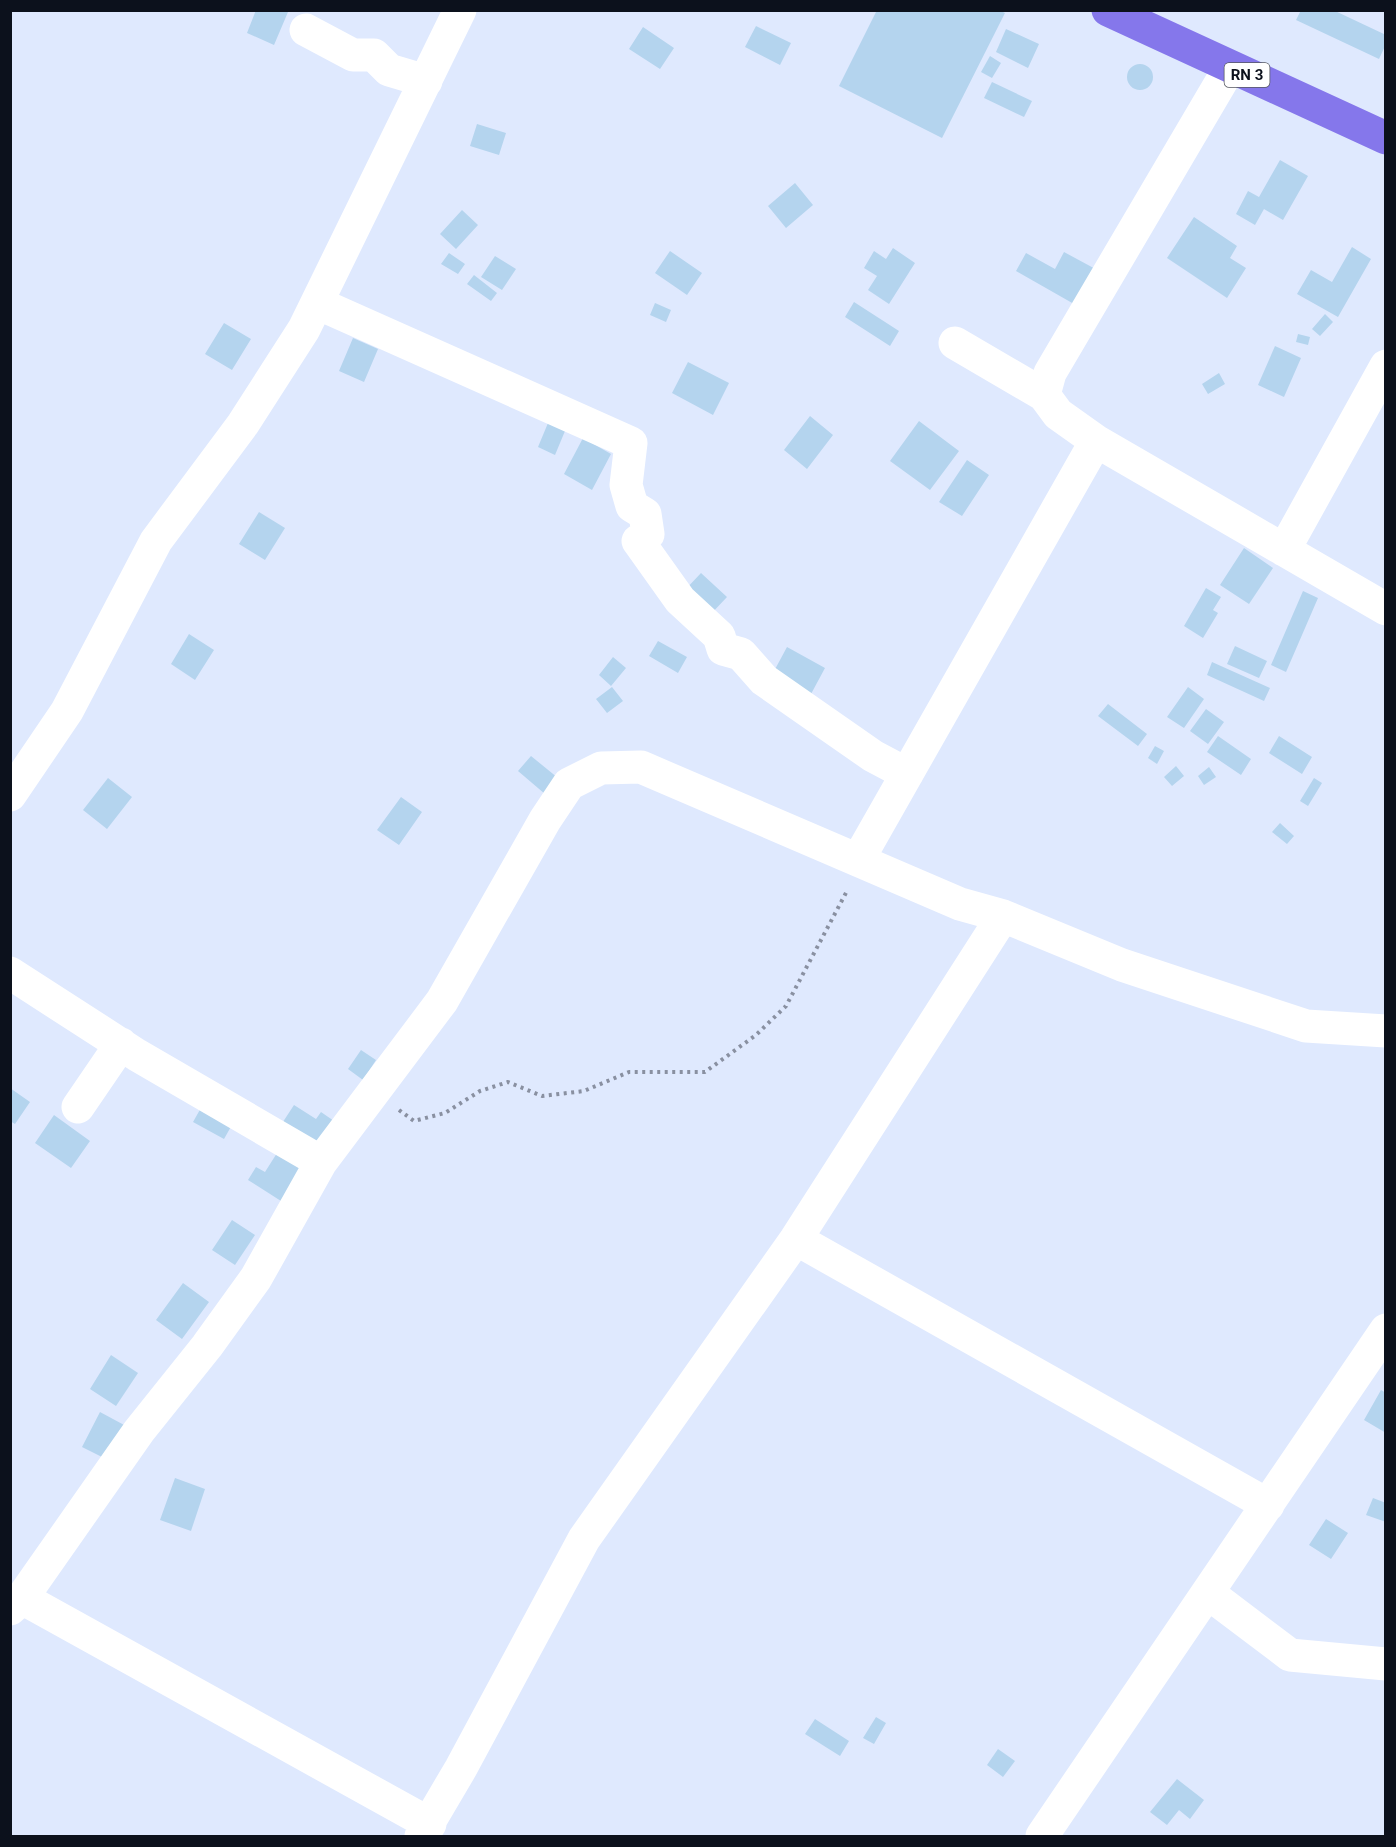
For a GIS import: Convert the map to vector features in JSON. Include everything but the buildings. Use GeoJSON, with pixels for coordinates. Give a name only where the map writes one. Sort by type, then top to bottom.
{"type":"FeatureCollection","features":[{"type":"Feature","properties":{"kind":"highway","name":"RN 3"},"geometry":{"type":"LineString","coordinates":[[1108,10],[1386,138]]}},
{"type":"Feature","properties":{"kind":"street"},"geometry":{"type":"LineString","coordinates":[[10,795],[67,711],[156,541],[243,424],[304,329],[460,10]]}},
{"type":"Feature","properties":{"kind":"street"},"geometry":{"type":"LineString","coordinates":[[306,30],[353,55],[374,56],[389,70],[426,81]]}},
{"type":"Feature","properties":{"kind":"street"},"geometry":{"type":"LineString","coordinates":[[1044,395],[1050,373],[1230,68]]}},
{"type":"Feature","properties":{"kind":"street"},"geometry":{"type":"LineString","coordinates":[[317,303],[632,443],[626,485],[632,506],[645,514],[648,534],[638,541],[680,600],[719,636],[723,649],[741,654],[764,680],[873,756],[907,774]]}},
{"type":"Feature","properties":{"kind":"street"},"geometry":{"type":"LineString","coordinates":[[955,343],[1044,395],[1058,414],[1096,441],[1386,609]]}},
{"type":"Feature","properties":{"kind":"street"},"geometry":{"type":"LineString","coordinates":[[1284,550],[1386,366]]}},
{"type":"Feature","properties":{"kind":"street"},"geometry":{"type":"LineString","coordinates":[[858,860],[1096,441]]}},
{"type":"Feature","properties":{"kind":"street"},"geometry":{"type":"LineString","coordinates":[[1003,916],[796,1239],[584,1539],[425,1830],[16,1603],[139,1431],[207,1346],[256,1278],[321,1162],[442,1001],[544,820],[569,784],[601,768],[641,767],[960,904],[1003,916],[1122,965],[1306,1026],[1386,1031]]}},
{"type":"Feature","properties":{"kind":"street"},"geometry":{"type":"LineString","coordinates":[[10,973],[121,1044],[321,1162]]}},
{"type":"Feature","properties":{"kind":"street"},"geometry":{"type":"LineString","coordinates":[[78,1107],[121,1044]]}},
{"type":"Feature","properties":{"kind":"street"},"geometry":{"type":"LineString","coordinates":[[796,1239],[1268,1505]]}},
{"type":"Feature","properties":{"kind":"street"},"geometry":{"type":"LineString","coordinates":[[1042,1836],[1386,1330]]}},
{"type":"Feature","properties":{"kind":"street"},"geometry":{"type":"LineString","coordinates":[[1208,1593],[1290,1655],[1386,1664]]}},
{"type":"Feature","properties":{"kind":"path"},"geometry":{"type":"LineString","coordinates":[[373,1092],[414,1121],[445,1113],[480,1091],[508,1082],[542,1096],[584,1091],[629,1072],[705,1072],[756,1035],[786,1006],[851,884],[858,860]]}}]}
